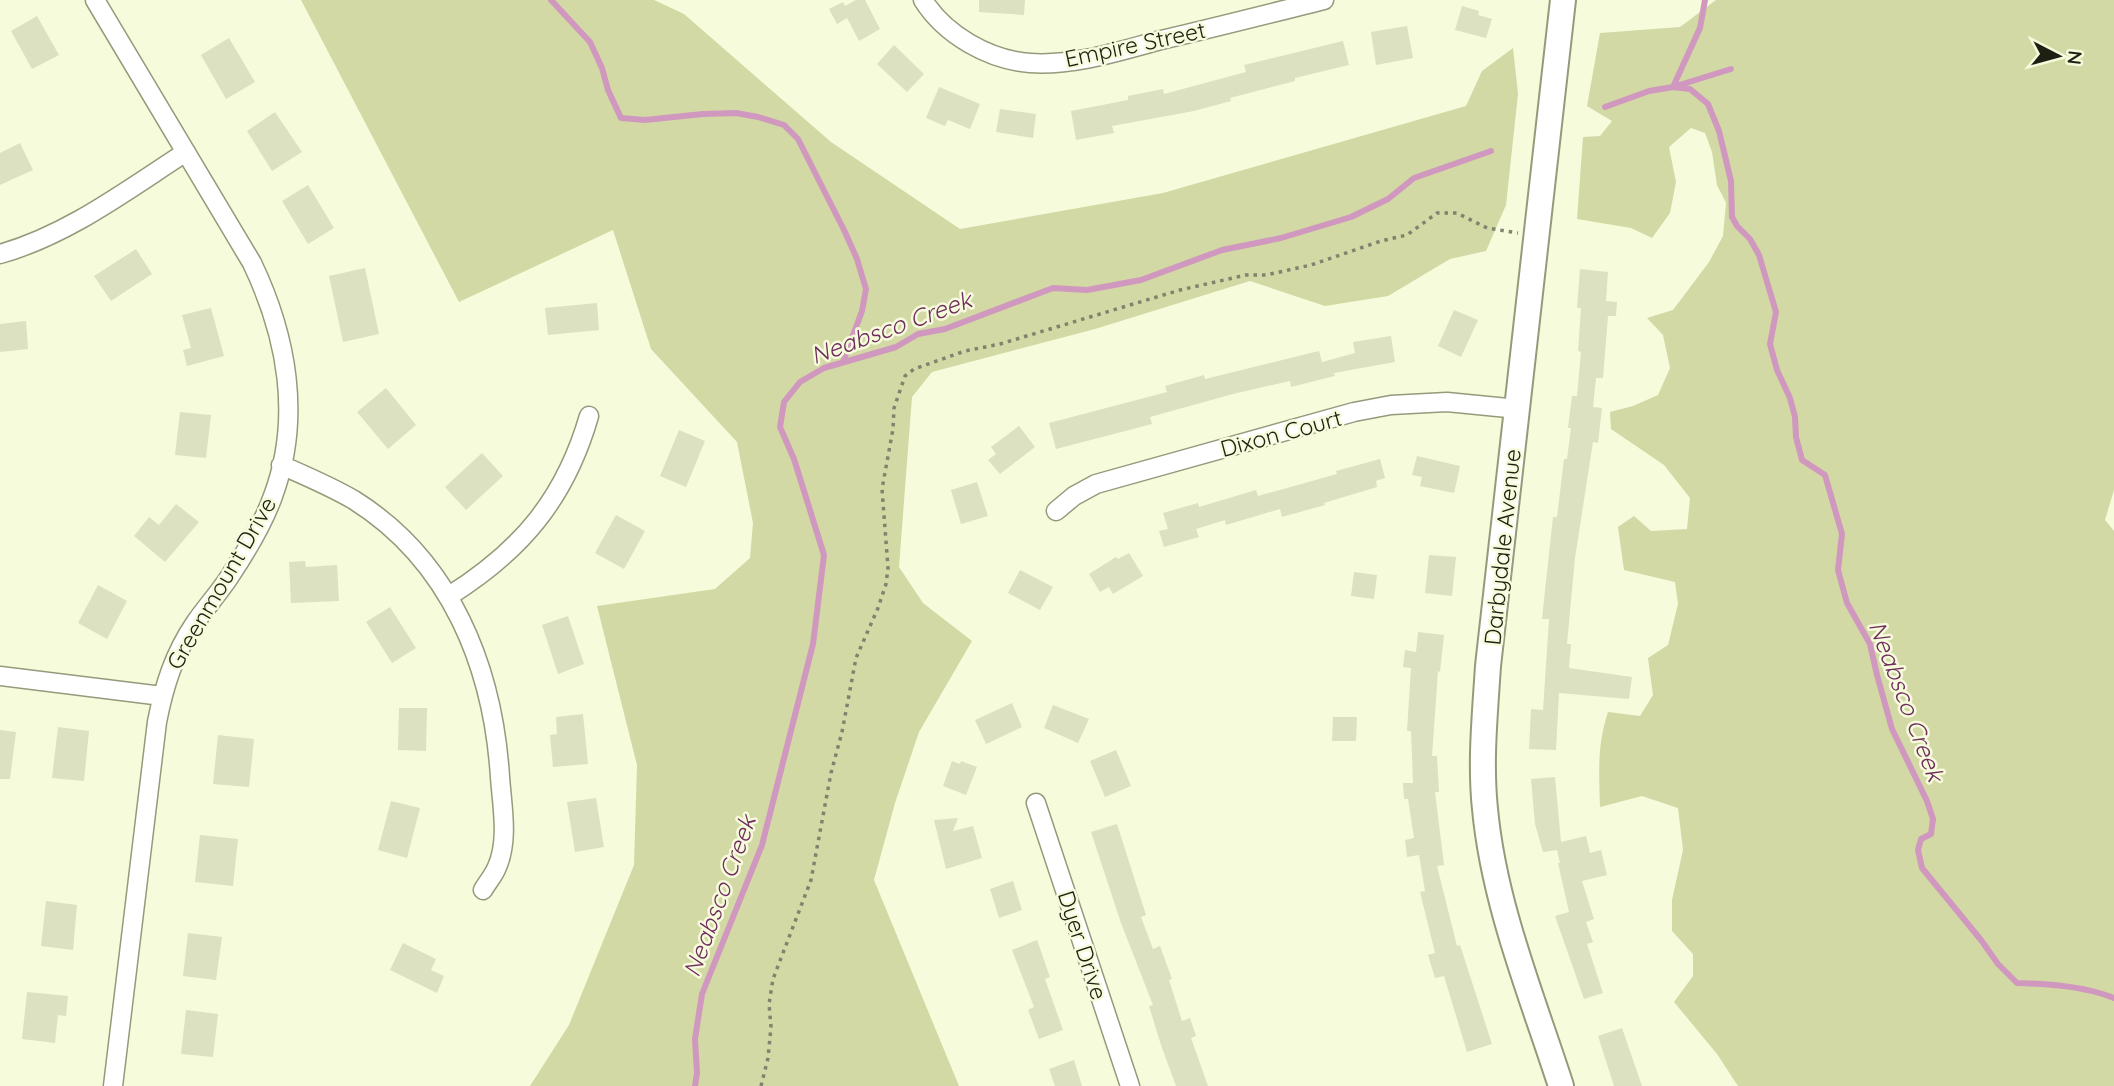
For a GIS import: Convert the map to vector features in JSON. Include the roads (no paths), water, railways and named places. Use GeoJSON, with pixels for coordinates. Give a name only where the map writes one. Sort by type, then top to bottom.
{"type":"FeatureCollection","features":[{"type":"Feature","properties":{"kind":"street","name":"Greenmount Drive"},"geometry":{"type":"LineString","coordinates":[[95,0],[252,263],[268,296],[279,331],[288,396],[286,432],[273,496],[232,574],[195,622],[176,655],[162,696],[113,1086]]}},
{"type":"Feature","properties":{"kind":"street","name":"Empire Street"},"geometry":{"type":"LineString","coordinates":[[923,0],[946,26],[967,42],[990,54],[1031,63],[1087,59],[1324,0]]}},
{"type":"Feature","properties":{"kind":"street","name":"Darbydale Avenue"},"geometry":{"type":"LineString","coordinates":[[1561,1086],[1507,922],[1493,863],[1485,809],[1483,748],[1486,690],[1563,0]]}},
{"type":"Feature","properties":{"kind":"street"},"geometry":{"type":"LineString","coordinates":[[0,254],[50,236],[186,152]]}},
{"type":"Feature","properties":{"kind":"street","name":"Dixon Court"},"geometry":{"type":"LineString","coordinates":[[1056,511],[1074,496],[1096,484],[1354,412],[1391,405],[1447,402],[1518,408]]}},
{"type":"Feature","properties":{"kind":"street"},"geometry":{"type":"LineString","coordinates":[[449,596],[479,577],[512,550],[531,528],[553,499],[579,450],[589,416]]}},
{"type":"Feature","properties":{"kind":"street"},"geometry":{"type":"LineString","coordinates":[[281,465],[323,482],[355,501],[408,544],[449,596],[464,624],[489,698],[499,758],[504,841],[497,867],[483,890]]}},
{"type":"Feature","properties":{"kind":"street"},"geometry":{"type":"LineString","coordinates":[[0,676],[162,696]]}},
{"type":"Feature","properties":{"kind":"street","name":"Dyer Drive"},"geometry":{"type":"LineString","coordinates":[[1036,803],[1130,1086]]}},
{"type":"Feature","properties":{"kind":"waterway"},"geometry":{"type":"LineString","coordinates":[[551,0],[590,42],[621,118],[645,120],[736,113],[784,125],[798,139],[845,232],[866,289],[862,311],[843,362]]}},
{"type":"Feature","properties":{"kind":"waterway"},"geometry":{"type":"LineString","coordinates":[[1705,0],[1700,28],[1673,87],[1731,69]]}},
{"type":"Feature","properties":{"kind":"waterway","name":"Neabsco Creek"},"geometry":{"type":"LineString","coordinates":[[1605,107],[1649,91],[1673,87],[1690,89],[1708,104],[1719,131],[1731,181],[1732,217],[1759,255],[1776,312],[1770,344],[1777,370],[1790,398],[1802,460],[1825,475],[1842,534],[1838,570],[1847,603],[1870,644],[1892,729],[1933,819],[1931,834],[1921,839],[1918,850],[1922,868],[1998,964],[2017,983],[2079,988],[2114,998]]}},
{"type":"Feature","properties":{"kind":"waterway","name":"Neabsco Creek"},"geometry":{"type":"LineString","coordinates":[[695,1086],[695,1039],[702,994],[762,845],[813,644],[824,555],[794,459],[780,427],[784,402],[800,382],[824,368],[896,347],[918,334],[945,329],[1053,288],[1087,290],[1141,280],[1222,250],[1281,238],[1351,217],[1388,199],[1414,178],[1491,151]]}}]}
